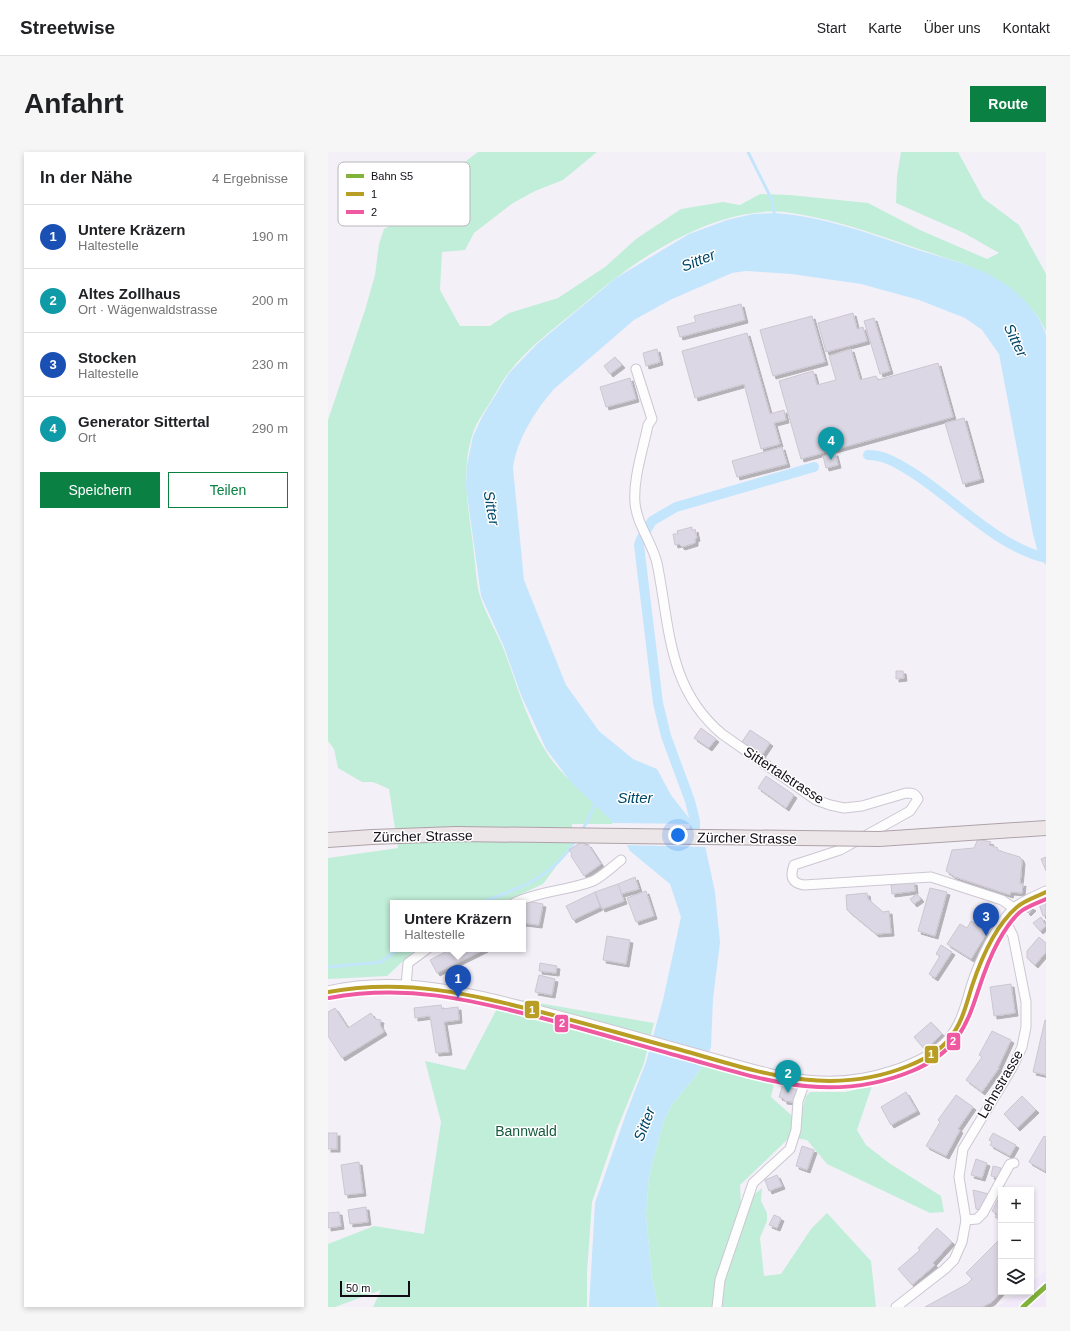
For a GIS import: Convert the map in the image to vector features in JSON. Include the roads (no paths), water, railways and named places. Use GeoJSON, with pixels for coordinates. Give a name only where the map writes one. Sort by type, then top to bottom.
{"type":"FeatureCollection","features":[{"type":"Feature","properties":{"kind":"main road","name":"Zürcher Strasse"},"geometry":{"type":"LineString","coordinates":[[328,840],[372,836],[456,834],[880,839],[1046,828]]}},
{"type":"Feature","properties":{"kind":"street","name":"Sittertalstrasse"},"geometry":{"type":"LineString","coordinates":[[636,368],[652,419],[648,425],[636,491],[636,511],[648,538],[656,563],[669,641],[676,666],[697,708],[711,725],[816,800],[844,808],[862,806],[906,792],[916,795],[917,803],[910,811],[840,850],[794,864],[791,874],[794,882],[804,885],[931,877],[946,880],[964,888],[1002,900],[1015,909]]}},
{"type":"Feature","properties":{"kind":"street"},"geometry":{"type":"LineString","coordinates":[[523,900],[541,894],[557,892],[594,880],[621,860]]}},
{"type":"Feature","properties":{"kind":"street"},"geometry":{"type":"LineString","coordinates":[[328,992],[359,986],[406,985],[462,993],[579,1022],[786,1079],[805,1082],[838,1083],[873,1078],[912,1064],[936,1051],[950,1039],[961,1021],[980,965],[1003,924],[1015,909],[1046,892]]}},
{"type":"Feature","properties":{"kind":"street","name":"Lehnstrasse"},"geometry":{"type":"LineString","coordinates":[[896,1307],[930,1282],[954,1260],[962,1242],[966,1220],[959,1177],[962,1149],[1012,1068],[1022,1047],[1026,1027],[1026,1002],[1013,936],[1009,928],[1003,924]]}},
{"type":"Feature","properties":{"kind":"street"},"geometry":{"type":"LineString","coordinates":[[406,985],[408,963],[423,952]]}},
{"type":"Feature","properties":{"kind":"street"},"geometry":{"type":"LineString","coordinates":[[717,1307],[720,1280],[753,1183],[790,1149],[796,1130],[798,1101],[805,1082]]}},
{"type":"Feature","properties":{"kind":"street"},"geometry":{"type":"LineString","coordinates":[[966,1220],[977,1219],[983,1213],[1010,1164],[1014,1162]]}},
{"type":"Feature","properties":{"kind":"water","name":"Sitter"},"geometry":{"type":"Polygon","coordinates":[[[774,213],[829,222],[968,266],[988,274],[1005,284],[1027,303],[1039,319],[1046,335],[1046,565],[1039,557],[1033,534],[999,354],[982,330],[965,318],[919,300],[861,284],[791,274],[746,271],[732,273],[670,300],[634,320],[554,389],[534,416],[518,447],[513,468],[524,580],[566,685],[599,731],[633,759],[657,769],[671,795],[703,836],[715,892],[720,942],[713,999],[711,1047],[695,1077],[672,1104],[663,1123],[649,1176],[646,1214],[652,1279],[658,1307],[589,1307],[595,1203],[627,1111],[646,1062],[663,1000],[681,917],[670,884],[630,851],[615,824],[570,781],[546,749],[521,695],[504,647],[481,596],[466,487],[467,465],[473,436],[482,417],[509,373],[538,343],[616,278],[689,234],[727,220],[753,214],[774,213]]]}},
{"type":"Feature","properties":{"kind":"waterway"},"geometry":{"type":"LineString","coordinates":[[748,152],[772,200],[774,213]]}},
{"type":"Feature","properties":{"kind":"waterway"},"geometry":{"type":"LineString","coordinates":[[868,455],[885,458],[900,465],[926,482],[975,520],[1009,543],[1027,552],[1046,558]]}},
{"type":"Feature","properties":{"kind":"waterway"},"geometry":{"type":"LineString","coordinates":[[695,827],[690,801],[666,736],[658,703],[639,545],[652,521],[676,507],[814,467]]}},
{"type":"Feature","properties":{"kind":"waterway"},"geometry":{"type":"LineString","coordinates":[[581,832],[595,803]]}},
{"type":"Feature","properties":{"kind":"waterway"},"geometry":{"type":"LineString","coordinates":[[488,900],[522,886],[546,873],[567,853],[576,840]]}},
{"type":"Feature","properties":{"kind":"waterway"},"geometry":{"type":"LineString","coordinates":[[328,967],[381,962],[395,952]]}},
{"type":"Feature","properties":{"kind":"rail line","name":"S5"},"geometry":{"type":"LineString","coordinates":[[1023,1307],[1046,1286]]}},
{"type":"Feature","properties":{"kind":"place","name":"Generator Sittertal"},"geometry":{"type":"Point","coordinates":[831,460]}},
{"type":"Feature","properties":{"kind":"place","name":"Stocken"},"geometry":{"type":"Point","coordinates":[986,936]}},
{"type":"Feature","properties":{"kind":"place","name":"Untere Kräzern"},"geometry":{"type":"Point","coordinates":[458,998]}},
{"type":"Feature","properties":{"kind":"place","name":"Altes Zollhaus"},"geometry":{"type":"Point","coordinates":[788,1093]}},
{"type":"Feature","properties":{"kind":"park label","name":"Bannwald"},"geometry":{"type":"Point","coordinates":[526,1131]}}]}
